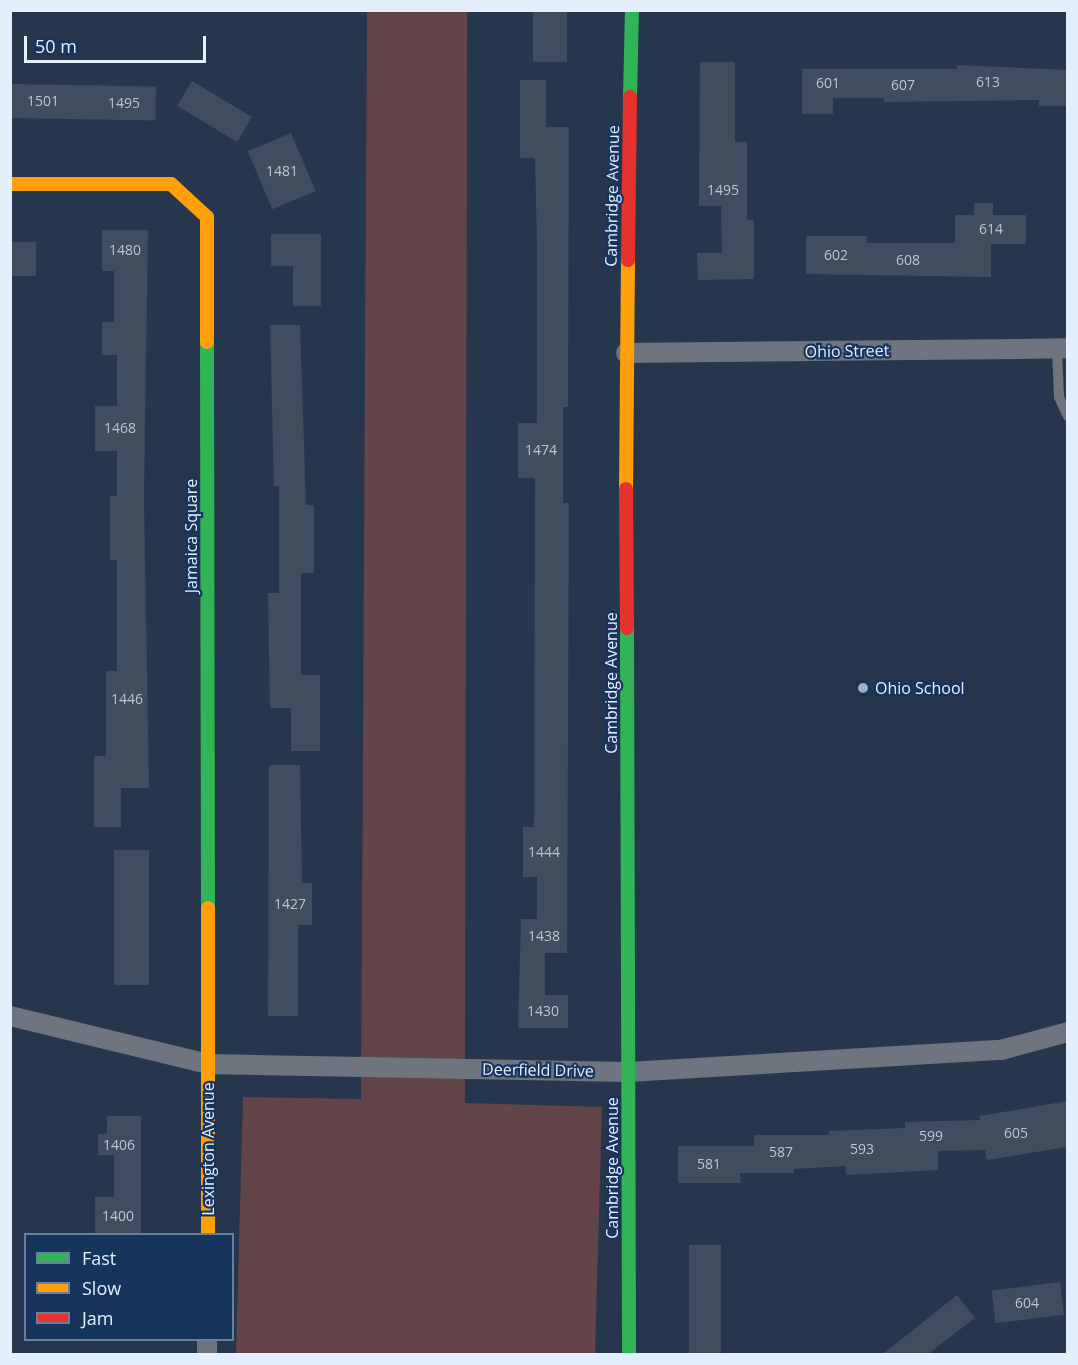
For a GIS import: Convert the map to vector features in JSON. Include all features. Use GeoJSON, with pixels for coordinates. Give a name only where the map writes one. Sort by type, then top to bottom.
{"type":"FeatureCollection","features":[{"type":"Feature","properties":{"kind":"street","name":"Cambridge Avenue"},"geometry":{"type":"LineString","coordinates":[[629,1354],[626,353],[632,10]]}},
{"type":"Feature","properties":{"kind":"street","name":"Jamaica Square"},"geometry":{"type":"LineString","coordinates":[[10,184],[171,184],[207,217],[208,1064]]}},
{"type":"Feature","properties":{"kind":"street","name":"Ohio Street"},"geometry":{"type":"LineString","coordinates":[[626,353],[1062,348]]}},
{"type":"Feature","properties":{"kind":"street","name":"Deerfield Drive"},"geometry":{"type":"LineString","coordinates":[[10,1016],[208,1064],[628,1072],[1001,1050],[1068,1032]]}},
{"type":"Feature","properties":{"kind":"street","name":"Lexington Avenue"},"geometry":{"type":"LineString","coordinates":[[208,1064],[208,1233]]}},
{"type":"Feature","properties":{"kind":"lane"},"geometry":{"type":"LineString","coordinates":[[1062,348],[1059,397],[1068,416]]}},
{"type":"Feature","properties":{"kind":"shaded area"},"geometry":{"type":"Polygon","coordinates":[[[367,11],[467,11],[465,1103],[602,1107],[595,1354],[236,1354],[243,1097],[361,1099],[367,11]]]}},
{"type":"Feature","properties":{"kind":"building"},"geometry":{"type":"Polygon","coordinates":[[[533,10],[567,10],[567,62],[533,62],[533,10]]]}},
{"type":"Feature","properties":{"kind":"building"},"geometry":{"type":"Polygon","coordinates":[[[700,62],[735,62],[735,142],[747,142],[747,220],[754,220],[754,279],[698,280],[697,253],[722,253],[721,206],[699,206],[700,62]]]}},
{"type":"Feature","properties":{"kind":"building"},"geometry":{"type":"Polygon","coordinates":[[[957,65],[1068,70],[1068,106],[1039,106],[1039,100],[884,102],[884,98],[833,98],[833,114],[802,114],[802,69],[957,69],[957,65]]]}},
{"type":"Feature","properties":{"kind":"building"},"geometry":{"type":"Polygon","coordinates":[[[520,80],[546,80],[546,127],[569,127],[568,407],[563,407],[563,503],[569,503],[567,953],[545,953],[545,995],[568,995],[568,1028],[518,1028],[521,919],[537,919],[537,877],[523,877],[523,827],[534,827],[535,478],[518,478],[518,423],[537,423],[537,243],[535,158],[520,158],[520,80]]]}},
{"type":"Feature","properties":{"kind":"building"},"geometry":{"type":"Polygon","coordinates":[[[192,81],[252,117],[237,142],[177,106],[192,81]]]}},
{"type":"Feature","properties":{"kind":"building"},"geometry":{"type":"Polygon","coordinates":[[[10,84],[156,87],[155,121],[10,118],[10,84]]]}},
{"type":"Feature","properties":{"kind":"building"},"geometry":{"type":"Polygon","coordinates":[[[291,133],[316,191],[272,209],[248,151],[291,133]]]}},
{"type":"Feature","properties":{"kind":"building"},"geometry":{"type":"Polygon","coordinates":[[[974,203],[993,203],[993,215],[1026,215],[1026,244],[991,244],[991,277],[806,274],[806,236],[867,236],[867,243],[955,243],[955,215],[974,215],[974,203]]]}},
{"type":"Feature","properties":{"kind":"building"},"geometry":{"type":"Polygon","coordinates":[[[102,230],[148,230],[144,496],[149,788],[121,788],[121,827],[94,827],[94,756],[106,756],[106,671],[117,671],[117,560],[110,560],[110,496],[117,496],[117,451],[95,451],[95,406],[117,406],[117,355],[102,355],[102,322],[114,322],[114,271],[102,271],[102,230]]]}},
{"type":"Feature","properties":{"kind":"building"},"geometry":{"type":"Polygon","coordinates":[[[271,234],[321,234],[321,306],[293,306],[293,266],[271,266],[271,234]]]}},
{"type":"Feature","properties":{"kind":"building"},"geometry":{"type":"Polygon","coordinates":[[[10,242],[36,242],[36,276],[10,276],[10,242]]]}},
{"type":"Feature","properties":{"kind":"building"},"geometry":{"type":"Polygon","coordinates":[[[270,325],[300,325],[306,505],[314,505],[314,573],[301,573],[301,675],[320,675],[320,751],[291,751],[291,708],[270,708],[268,593],[279,593],[279,486],[274,486],[270,325]]]}},
{"type":"Feature","properties":{"kind":"building"},"geometry":{"type":"Polygon","coordinates":[[[269,765],[300,765],[302,883],[312,883],[312,925],[298,925],[298,1016],[268,1016],[269,765]]]}},
{"type":"Feature","properties":{"kind":"building"},"geometry":{"type":"Polygon","coordinates":[[[114,850],[149,850],[149,985],[114,985],[114,850]]]}},
{"type":"Feature","properties":{"kind":"building"},"geometry":{"type":"Polygon","coordinates":[[[1068,1101],[1068,1147],[987,1160],[985,1150],[938,1151],[938,1170],[846,1175],[845,1166],[794,1169],[794,1173],[740,1173],[741,1183],[678,1183],[678,1146],[754,1146],[754,1135],[829,1135],[829,1131],[905,1128],[905,1122],[980,1120],[979,1116],[1068,1101]]]}},
{"type":"Feature","properties":{"kind":"building"},"geometry":{"type":"Polygon","coordinates":[[[107,1116],[141,1116],[141,1233],[95,1233],[95,1197],[114,1197],[114,1155],[98,1155],[98,1134],[107,1134],[107,1116]]]}},
{"type":"Feature","properties":{"kind":"building"},"geometry":{"type":"Polygon","coordinates":[[[689,1245],[721,1245],[721,1354],[689,1354],[689,1245]]]}},
{"type":"Feature","properties":{"kind":"building"},"geometry":{"type":"Polygon","coordinates":[[[1060,1282],[1064,1315],[996,1323],[992,1290],[1060,1282]]]}},
{"type":"Feature","properties":{"kind":"building"},"geometry":{"type":"Polygon","coordinates":[[[957,1295],[975,1318],[928,1354],[883,1354],[957,1295]]]}},
{"type":"Feature","properties":{"kind":"traffic: fast"},"geometry":{"type":"LineString","coordinates":[[630,97],[632,10]]}},
{"type":"Feature","properties":{"kind":"traffic: fast"},"geometry":{"type":"LineString","coordinates":[[207,342],[208,908]]}},
{"type":"Feature","properties":{"kind":"traffic: fast"},"geometry":{"type":"LineString","coordinates":[[627,628],[629,1354]]}},
{"type":"Feature","properties":{"kind":"traffic: slow"},"geometry":{"type":"LineString","coordinates":[[10,184],[171,184],[207,217],[207,342]]}},
{"type":"Feature","properties":{"kind":"traffic: slow"},"geometry":{"type":"LineString","coordinates":[[626,489],[628,260]]}},
{"type":"Feature","properties":{"kind":"traffic: slow"},"geometry":{"type":"LineString","coordinates":[[208,908],[208,1233]]}},
{"type":"Feature","properties":{"kind":"traffic: jam"},"geometry":{"type":"LineString","coordinates":[[628,260],[630,97]]}},
{"type":"Feature","properties":{"kind":"traffic: jam"},"geometry":{"type":"LineString","coordinates":[[626,489],[627,628]]}},
{"type":"Feature","properties":{"kind":"place","name":"Ohio School"},"geometry":{"type":"Point","coordinates":[863,688]}}]}
